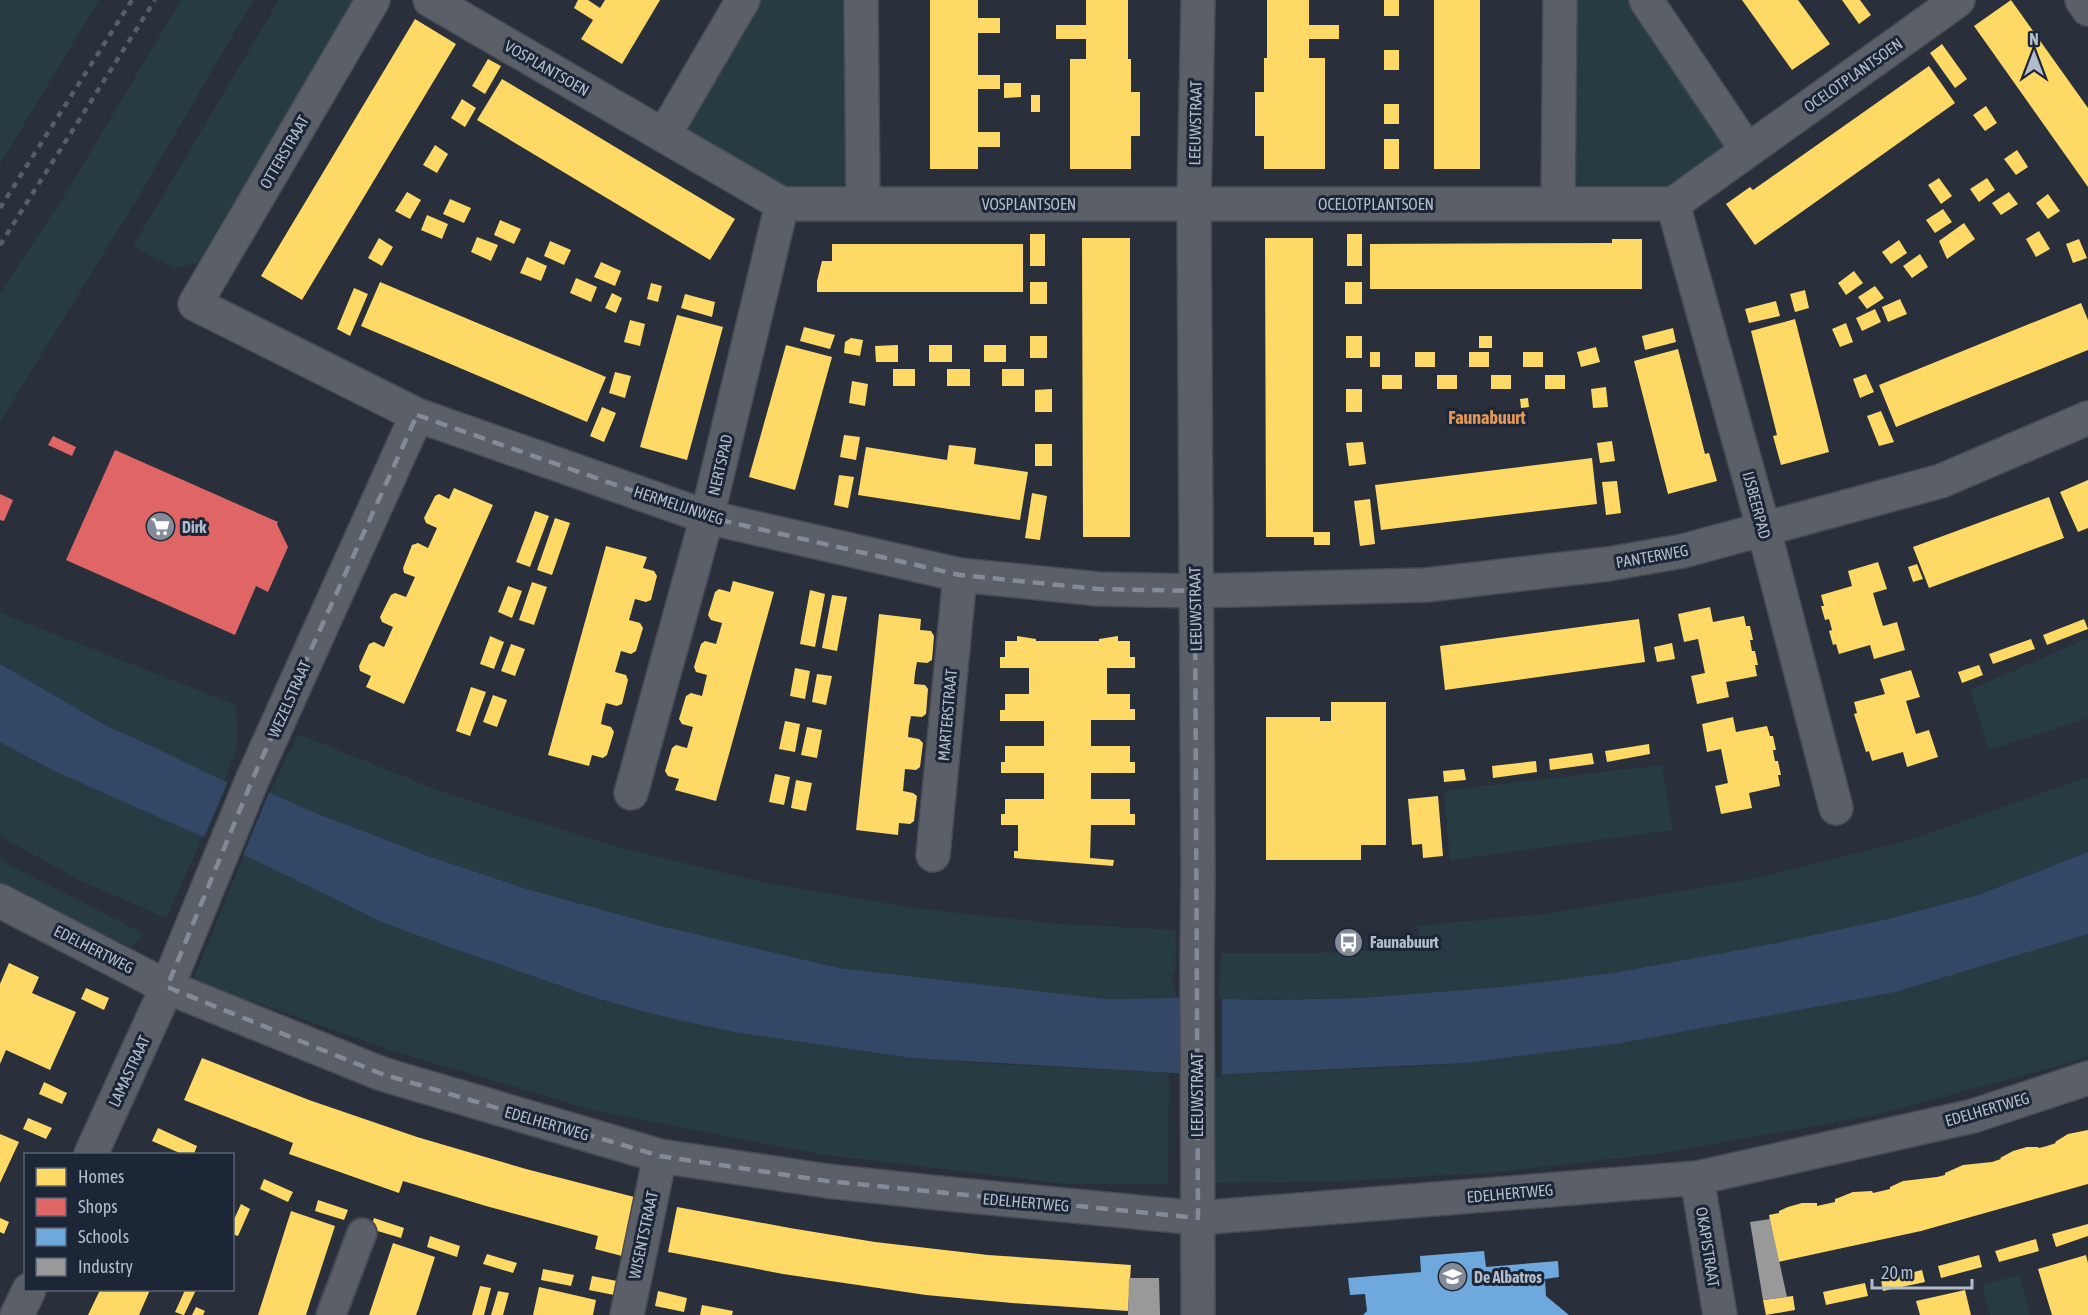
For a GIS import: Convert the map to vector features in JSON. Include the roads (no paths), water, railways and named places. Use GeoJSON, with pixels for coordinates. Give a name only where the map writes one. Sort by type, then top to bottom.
{"type":"FeatureCollection","features":[{"type":"Feature","properties":{"kind":"street","name":"OTTERSTRAAT"},"geometry":{"type":"LineString","coordinates":[[195,304],[373,0]]}},
{"type":"Feature","properties":{"kind":"street","name":"VOSPLANTSOEN"},"geometry":{"type":"LineString","coordinates":[[429,0],[782,204],[1194,204]]}},
{"type":"Feature","properties":{"kind":"street"},"geometry":{"type":"LineString","coordinates":[[664,135],[743,0]]}},
{"type":"Feature","properties":{"kind":"street"},"geometry":{"type":"LineString","coordinates":[[861,0],[863,203]]}},
{"type":"Feature","properties":{"kind":"street","name":"LEEUWSTRAAT"},"geometry":{"type":"LineString","coordinates":[[1198,0],[1194,204],[1198,1315]]}},
{"type":"Feature","properties":{"kind":"street"},"geometry":{"type":"LineString","coordinates":[[1558,204],[1560,0]]}},
{"type":"Feature","properties":{"kind":"street"},"geometry":{"type":"LineString","coordinates":[[1646,0],[1748,150]]}},
{"type":"Feature","properties":{"kind":"street","name":"OCELOTPLANTSOEN"},"geometry":{"type":"LineString","coordinates":[[1194,204],[1673,204],[1958,0]]}},
{"type":"Feature","properties":{"kind":"street"},"geometry":{"type":"LineString","coordinates":[[2082,0],[2088,9]]}},
{"type":"Feature","properties":{"kind":"street","name":"NERTSPAD"},"geometry":{"type":"LineString","coordinates":[[631,793],[707,517],[782,204]]}},
{"type":"Feature","properties":{"kind":"street","name":"IJSBEERPAD"},"geometry":{"type":"LineString","coordinates":[[1673,204],[1764,530],[1836,808]]}},
{"type":"Feature","properties":{"kind":"street","name":"HERMELIJNWEG"},"geometry":{"type":"LineString","coordinates":[[195,304],[417,415],[707,517],[960,575],[1098,588],[1195,591]]}},
{"type":"Feature","properties":{"kind":"street","name":"WEZELSTRAAT"},"geometry":{"type":"LineString","coordinates":[[168,987],[215,866],[253,778],[417,415]]}},
{"type":"Feature","properties":{"kind":"street","name":"PANTERWEG"},"geometry":{"type":"LineString","coordinates":[[1195,591],[1437,583],[1608,564],[1683,551],[1941,481],[2088,418]]}},
{"type":"Feature","properties":{"kind":"street","name":"MARTERSTRAAT"},"geometry":{"type":"LineString","coordinates":[[933,855],[960,575]]}},
{"type":"Feature","properties":{"kind":"street","name":"EDELHERTWEG"},"geometry":{"type":"LineString","coordinates":[[0,901],[168,987],[382,1074],[660,1156],[838,1182],[1198,1218],[1697,1178],[1973,1116],[2088,1078]]}},
{"type":"Feature","properties":{"kind":"street","name":"LAMASTRAAT"},"geometry":{"type":"LineString","coordinates":[[92,1153],[168,987]]}},
{"type":"Feature","properties":{"kind":"street","name":"WISENTSTRAAT"},"geometry":{"type":"LineString","coordinates":[[627,1315],[660,1156]]}},
{"type":"Feature","properties":{"kind":"street","name":"OKAPISTRAAT"},"geometry":{"type":"LineString","coordinates":[[1697,1178],[1720,1315]]}},
{"type":"Feature","properties":{"kind":"street"},"geometry":{"type":"LineString","coordinates":[[331,1315],[362,1233]]}},
{"type":"Feature","properties":{"kind":"street"},"geometry":{"type":"LineString","coordinates":[[17,1315],[29,1291]]}},
{"type":"Feature","properties":{"kind":"water"},"geometry":{"type":"Polygon","coordinates":[[[0,664],[107,726],[224,781],[270,793],[428,856],[527,889],[657,925],[839,968],[1107,999],[1361,998],[1502,987],[1613,973],[1777,943],[1888,919],[1978,895],[2088,852],[2088,934],[1895,992],[1616,1044],[1465,1063],[1208,1075],[911,1058],[734,1032],[657,1015],[596,998],[384,923],[244,855],[52,770],[0,742],[0,664]]]}},
{"type":"Feature","properties":{"kind":"railway"},"geometry":{"type":"LineString","coordinates":[[0,208],[132,0]]}},
{"type":"Feature","properties":{"kind":"railway"},"geometry":{"type":"LineString","coordinates":[[0,245],[155,0]]}},
{"type":"Feature","properties":{"kind":"place","name":"Dirk"},"geometry":{"type":"Point","coordinates":[161,527]}},
{"type":"Feature","properties":{"kind":"place","name":"Faunabuurt"},"geometry":{"type":"Point","coordinates":[1349,942]}},
{"type":"Feature","properties":{"kind":"place","name":"De Albatros"},"geometry":{"type":"Point","coordinates":[1453,1277]}},
{"type":"Feature","properties":{"kind":"district","name":"Faunabuurt"},"geometry":{"type":"Point","coordinates":[1487,418]}}]}
